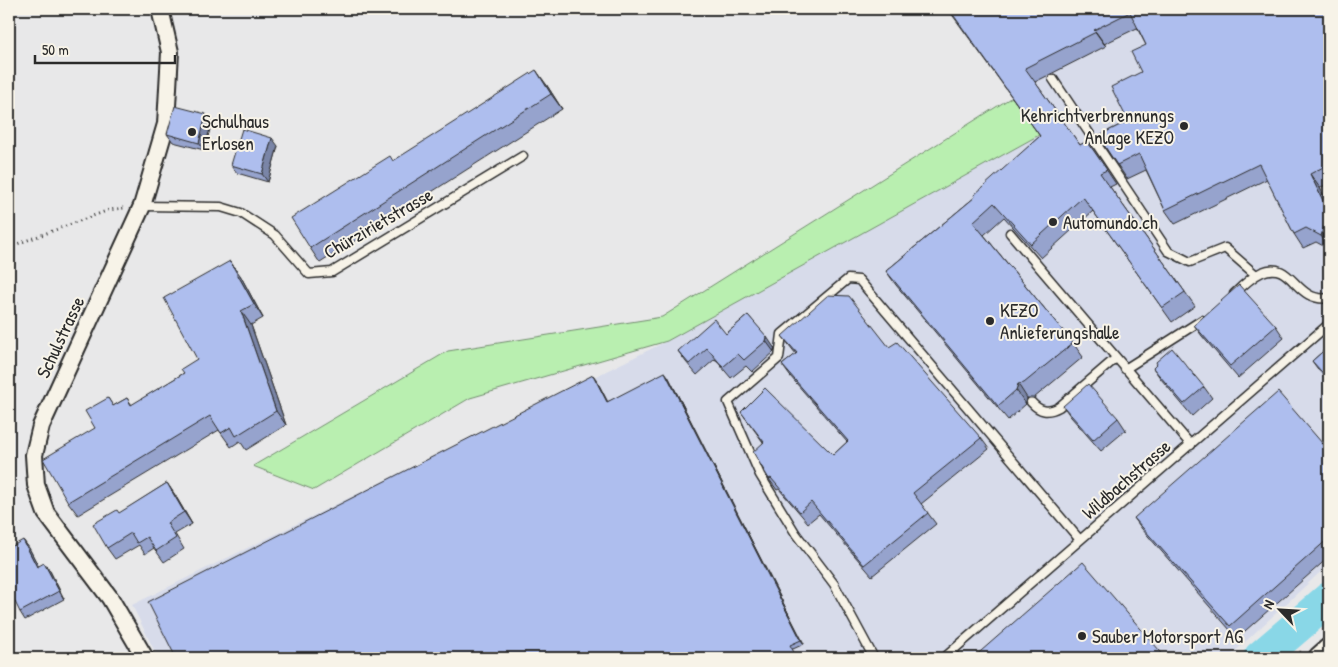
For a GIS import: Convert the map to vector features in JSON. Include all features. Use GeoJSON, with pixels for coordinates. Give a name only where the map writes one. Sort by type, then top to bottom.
{"type":"FeatureCollection","features":[{"type":"Feature","properties":{"kind":"main road"},"geometry":{"type":"LineString","coordinates":[[1320,658],[1329,650]]}},
{"type":"Feature","properties":{"kind":"street","name":"Schulstrasse"},"geometry":{"type":"LineString","coordinates":[[145,658],[110,598],[46,512],[36,485],[34,456],[41,426],[142,206],[166,124],[170,52],[160,9]]}},
{"type":"Feature","properties":{"kind":"lane"},"geometry":{"type":"LineString","coordinates":[[1053,79],[1168,251],[1190,262],[1225,248],[1256,275]]}},
{"type":"Feature","properties":{"kind":"lane","name":"Chürzirietstrasse"},"geometry":{"type":"LineString","coordinates":[[142,206],[221,207],[240,213],[275,235],[309,274],[332,272],[523,156]]}},
{"type":"Feature","properties":{"kind":"lane"},"geometry":{"type":"LineString","coordinates":[[1010,233],[1190,445]]}},
{"type":"Feature","properties":{"kind":"lane"},"geometry":{"type":"LineString","coordinates":[[1226,300],[1256,275],[1271,270],[1279,271],[1290,277],[1307,295],[1313,298],[1329,298]]}},
{"type":"Feature","properties":{"kind":"lane"},"geometry":{"type":"LineString","coordinates":[[874,658],[834,584],[796,534],[760,475],[728,402],[779,358],[782,334],[848,279],[859,280],[1080,540]]}},
{"type":"Feature","properties":{"kind":"lane"},"geometry":{"type":"LineString","coordinates":[[1125,369],[1197,324],[1212,312]]}},
{"type":"Feature","properties":{"kind":"lane","name":"Wildbachstrasse"},"geometry":{"type":"LineString","coordinates":[[944,658],[1329,324]]}},
{"type":"Feature","properties":{"kind":"lane"},"geometry":{"type":"LineString","coordinates":[[1031,402],[1043,411],[1054,410],[1116,358]]}},
{"type":"Feature","properties":{"kind":"path"},"geometry":{"type":"LineString","coordinates":[[9,247],[108,210],[142,206]]}},
{"type":"Feature","properties":{"kind":"shaded area"},"geometry":{"type":"Polygon","coordinates":[[[948,9],[1329,9],[1329,564],[1231,655],[1227,658],[158,658],[132,605],[667,341],[1039,135],[948,9]]]}},
{"type":"Feature","properties":{"kind":"green space"},"geometry":{"type":"Polygon","coordinates":[[[1012,97],[1039,135],[667,341],[470,398],[314,490],[253,466],[448,351],[662,317],[1012,97]]]}},
{"type":"Feature","properties":{"kind":"building"},"geometry":{"type":"Polygon","coordinates":[[[949,9],[1329,9],[1329,164],[1310,174],[1329,213],[1329,218],[1326,220],[1321,236],[1306,228],[1294,234],[1259,164],[1165,210],[1139,154],[1117,165],[1098,136],[1128,121],[1111,87],[1141,72],[1131,52],[1146,45],[1130,12],[1094,30],[1096,32],[1025,68],[1080,145],[1087,141],[1107,170],[1100,173],[1185,292],[1162,308],[1083,197],[1031,244],[994,203],[973,222],[1073,343],[1024,383],[1018,384],[1016,390],[998,406],[886,271],[975,197],[974,195],[1040,136],[949,9]]]}},
{"type":"Feature","properties":{"kind":"building"},"geometry":{"type":"Polygon","coordinates":[[[536,70],[551,94],[310,248],[291,218],[390,156],[393,161],[536,70]]]}},
{"type":"Feature","properties":{"kind":"building","name":"Schulhaus Erlosen"},"geometry":{"type":"Polygon","coordinates":[[[175,106],[206,114],[199,143],[167,134],[175,106]]]}},
{"type":"Feature","properties":{"kind":"building"},"geometry":{"type":"Polygon","coordinates":[[[242,129],[272,138],[262,174],[231,165],[242,129]]]}},
{"type":"Feature","properties":{"kind":"building"},"geometry":{"type":"Polygon","coordinates":[[[230,261],[254,304],[241,311],[276,411],[236,436],[231,427],[221,433],[210,416],[68,502],[43,459],[95,428],[85,411],[108,398],[113,406],[127,398],[131,405],[184,373],[181,369],[197,359],[164,298],[230,261]]]}},
{"type":"Feature","properties":{"kind":"building"},"geometry":{"type":"Polygon","coordinates":[[[1239,285],[1276,326],[1230,366],[1194,325],[1239,285]]]}},
{"type":"Feature","properties":{"kind":"building"},"geometry":{"type":"Polygon","coordinates":[[[828,295],[849,296],[889,347],[897,342],[981,438],[913,493],[928,513],[864,565],[811,502],[800,512],[771,478],[769,479],[753,452],[764,442],[741,412],[765,388],[833,455],[848,441],[782,365],[797,353],[782,336],[828,295]]]}},
{"type":"Feature","properties":{"kind":"building"},"geometry":{"type":"Polygon","coordinates":[[[748,315],[767,337],[766,341],[744,360],[738,354],[723,367],[707,348],[689,364],[678,351],[714,319],[726,334],[748,315]]]}},
{"type":"Feature","properties":{"kind":"building"},"geometry":{"type":"Polygon","coordinates":[[[1329,346],[1329,380],[1312,361],[1329,346]]]}},
{"type":"Feature","properties":{"kind":"building"},"geometry":{"type":"Polygon","coordinates":[[[1172,348],[1204,387],[1184,404],[1153,368],[1157,364],[1156,362],[1172,348]]]}},
{"type":"Feature","properties":{"kind":"building"},"geometry":{"type":"Polygon","coordinates":[[[665,372],[801,640],[790,645],[797,658],[176,658],[148,602],[593,375],[607,402],[665,372]]]}},
{"type":"Feature","properties":{"kind":"building"},"geometry":{"type":"Polygon","coordinates":[[[1088,384],[1118,418],[1093,440],[1063,406],[1088,384]]]}},
{"type":"Feature","properties":{"kind":"building"},"geometry":{"type":"Polygon","coordinates":[[[1278,392],[1329,451],[1329,538],[1230,626],[1134,518],[1278,392]]]}},
{"type":"Feature","properties":{"kind":"building"},"geometry":{"type":"Polygon","coordinates":[[[167,483],[184,512],[167,523],[176,538],[156,551],[147,537],[137,543],[131,533],[107,548],[93,524],[117,510],[119,513],[167,483]]]}},
{"type":"Feature","properties":{"kind":"building"},"geometry":{"type":"Polygon","coordinates":[[[23,540],[37,567],[44,563],[59,591],[20,612],[9,590],[9,548],[23,540]]]}},
{"type":"Feature","properties":{"kind":"building","name":"Sauber Motorsport AG"},"geometry":{"type":"Polygon","coordinates":[[[1083,562],[1166,658],[973,658],[1083,562]]]}},
{"type":"Feature","properties":{"kind":"waterway"},"geometry":{"type":"LineString","coordinates":[[1260,658],[1329,599]]}},
{"type":"Feature","properties":{"kind":"place","name":"Kehrichtverbrennungs Anlage KEZO"},"geometry":{"type":"Point","coordinates":[1184,126]}},
{"type":"Feature","properties":{"kind":"place","name":"Schulhaus Erlosen"},"geometry":{"type":"Point","coordinates":[192,132]}},
{"type":"Feature","properties":{"kind":"place","name":"Automundo.ch"},"geometry":{"type":"Point","coordinates":[1053,222]}},
{"type":"Feature","properties":{"kind":"place","name":"KEZO Anlieferungshalle"},"geometry":{"type":"Point","coordinates":[990,321]}},
{"type":"Feature","properties":{"kind":"place","name":"Sauber Motorsport AG"},"geometry":{"type":"Point","coordinates":[1082,636]}}]}
